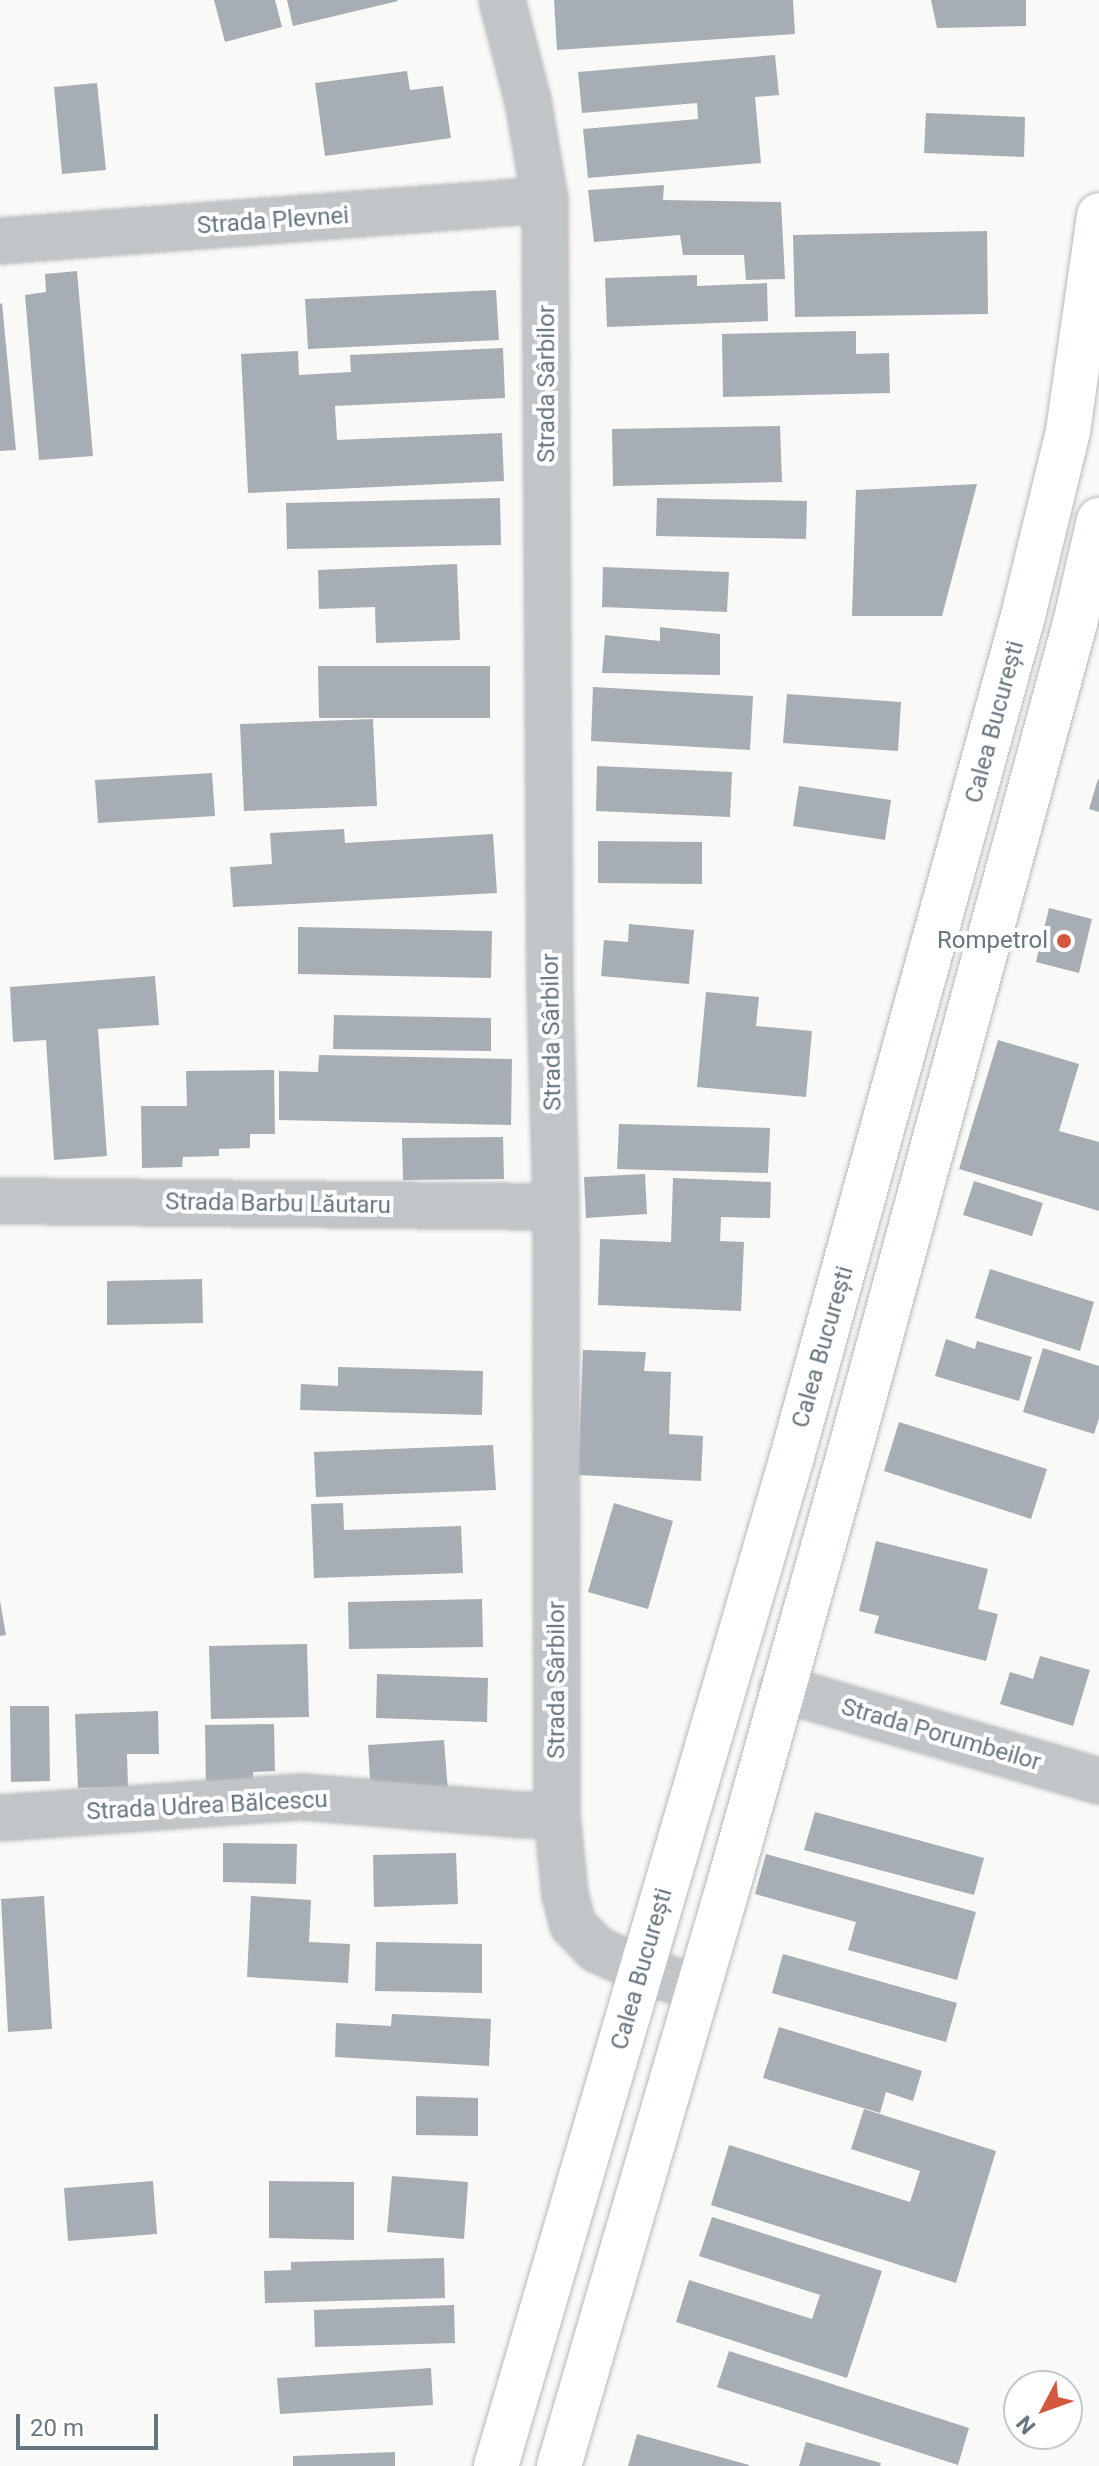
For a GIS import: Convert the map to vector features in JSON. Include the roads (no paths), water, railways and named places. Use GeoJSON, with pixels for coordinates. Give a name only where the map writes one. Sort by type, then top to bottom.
{"type":"FeatureCollection","features":[{"type":"Feature","properties":{"kind":"main road","name":"Calea București"},"geometry":{"type":"LineString","coordinates":[[496,2466],[792,1457],[1023,616],[1083,433],[1099,215]]}},
{"type":"Feature","properties":{"kind":"main road","name":"Calea București"},"geometry":{"type":"LineString","coordinates":[[559,2466],[782,1689],[1075,623],[1099,520]]}},
{"type":"Feature","properties":{"kind":"street","name":"Strada Sârbilor"},"geometry":{"type":"LineString","coordinates":[[502,0],[528,101],[545,200],[550,989],[556,1207],[557,1815],[565,1895],[573,1925],[596,1949],[641,1970],[698,1988]]}},
{"type":"Feature","properties":{"kind":"street","name":"Strada Plevnei"},"geometry":{"type":"LineString","coordinates":[[0,241],[545,200]]}},
{"type":"Feature","properties":{"kind":"street","name":"Strada Barbu Lăutaru"},"geometry":{"type":"LineString","coordinates":[[0,1201],[556,1207]]}},
{"type":"Feature","properties":{"kind":"street","name":"Strada Porumbeilor"},"geometry":{"type":"LineString","coordinates":[[782,1689],[1099,1781]]}},
{"type":"Feature","properties":{"kind":"street","name":"Strada Udrea Bălcescu"},"geometry":{"type":"LineString","coordinates":[[0,1818],[303,1797],[520,1815],[557,1815]]}},
{"type":"Feature","properties":{"kind":"place","name":"Rompetrol"},"geometry":{"type":"Point","coordinates":[1064,941]}}]}
